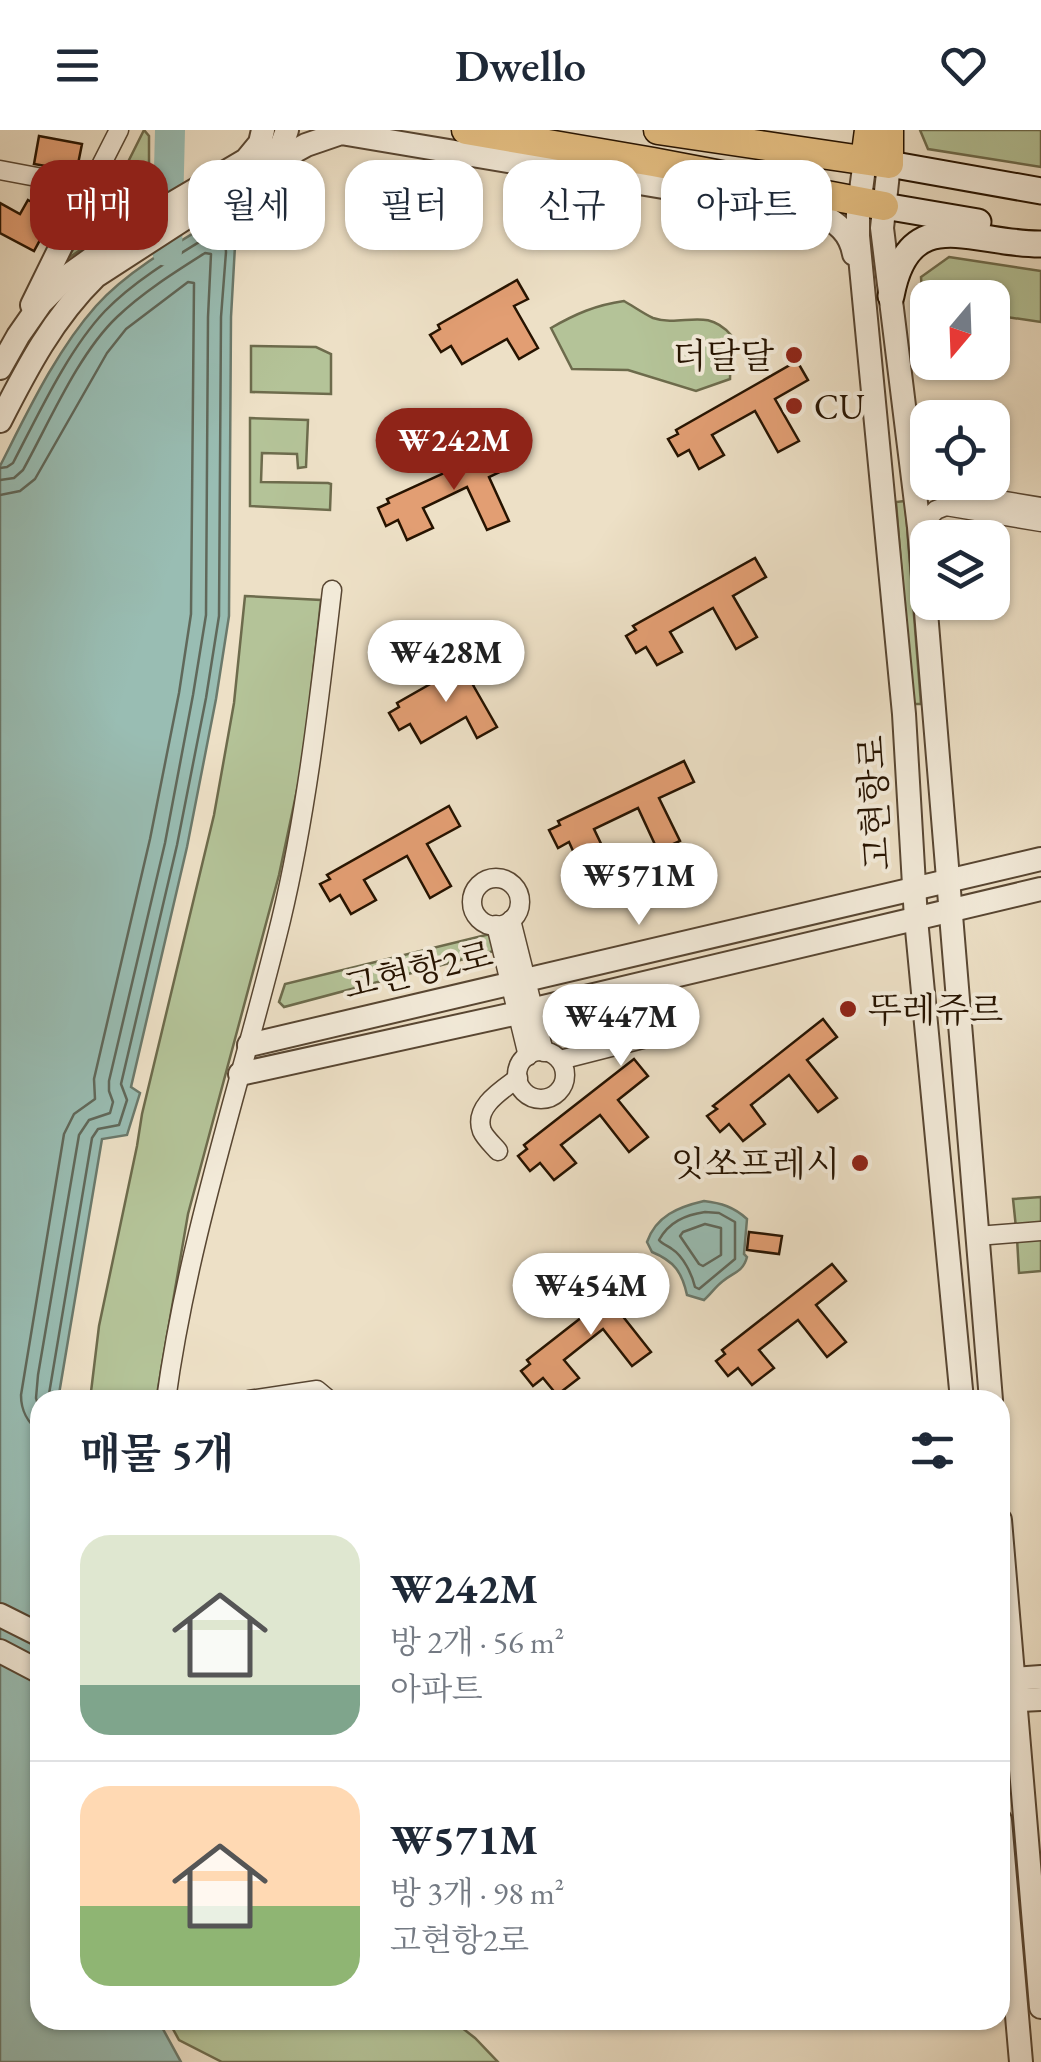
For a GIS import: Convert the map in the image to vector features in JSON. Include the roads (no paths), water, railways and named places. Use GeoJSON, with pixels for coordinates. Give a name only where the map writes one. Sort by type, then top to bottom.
{"type":"FeatureCollection","features":[{"type":"Feature","properties":{"kind":"main road"},"geometry":{"type":"LineString","coordinates":[[466,130],[1041,233]]}},
{"type":"Feature","properties":{"kind":"main road"},"geometry":{"type":"LineString","coordinates":[[658,130],[1041,191]]}},
{"type":"Feature","properties":{"kind":"main road"},"geometry":{"type":"LineString","coordinates":[[869,130],[877,162]]}},
{"type":"Feature","properties":{"kind":"main road"},"geometry":{"type":"LineString","coordinates":[[877,162],[888,130]]}},
{"type":"Feature","properties":{"kind":"main road"},"geometry":{"type":"LineString","coordinates":[[891,296],[900,264],[910,247],[926,237],[944,234],[1041,244]]}},
{"type":"Feature","properties":{"kind":"street"},"geometry":{"type":"LineString","coordinates":[[104,160],[119,130]]}},
{"type":"Feature","properties":{"kind":"street"},"geometry":{"type":"LineString","coordinates":[[253,160],[263,130]]}},
{"type":"Feature","properties":{"kind":"street"},"geometry":{"type":"LineString","coordinates":[[259,160],[282,144],[288,130]]}},
{"type":"Feature","properties":{"kind":"street"},"geometry":{"type":"LineString","coordinates":[[267,160],[341,133],[819,213],[833,220],[852,243],[864,292]]}},
{"type":"Feature","properties":{"kind":"street"},"geometry":{"type":"LineString","coordinates":[[872,204],[877,162]]}},
{"type":"Feature","properties":{"kind":"street"},"geometry":{"type":"LineString","coordinates":[[0,170],[30,176]]}},
{"type":"Feature","properties":{"kind":"street","name":"고현항로"},"geometry":{"type":"LineString","coordinates":[[872,204],[858,226],[904,714],[916,918],[961,1390]]}},
{"type":"Feature","properties":{"kind":"street","name":"고현항로"},"geometry":{"type":"LineString","coordinates":[[872,204],[882,228],[910,456]]}},
{"type":"Feature","properties":{"kind":"street"},"geometry":{"type":"LineString","coordinates":[[23,329],[58,250]]}},
{"type":"Feature","properties":{"kind":"street"},"geometry":{"type":"LineString","coordinates":[[0,368],[41,303],[100,250]]}},
{"type":"Feature","properties":{"kind":"street"},"geometry":{"type":"LineString","coordinates":[[0,422],[44,339],[76,296],[126,250]]}},
{"type":"Feature","properties":{"kind":"street"},"geometry":{"type":"LineString","coordinates":[[999,500],[1041,507]]}},
{"type":"Feature","properties":{"kind":"street"},"geometry":{"type":"LineString","coordinates":[[926,520],[946,506],[1041,522]]}},
{"type":"Feature","properties":{"kind":"street"},"geometry":{"type":"LineString","coordinates":[[168,1390],[204,1209],[282,917],[309,777],[332,590]]}},
{"type":"Feature","properties":{"kind":"street","name":"고현항로"},"geometry":{"type":"LineString","coordinates":[[927,620],[989,1390]]}},
{"type":"Feature","properties":{"kind":"street"},"geometry":{"type":"LineString","coordinates":[[876,900],[900,866],[904,852],[895,740],[904,714]]}},
{"type":"Feature","properties":{"kind":"street","name":"고현항2로"},"geometry":{"type":"LineString","coordinates":[[248,1045],[1041,859]]}},
{"type":"Feature","properties":{"kind":"street","name":"고현항2로"},"geometry":{"type":"LineString","coordinates":[[240,1074],[1041,889]]}},
{"type":"Feature","properties":{"kind":"street"},"geometry":{"type":"LineString","coordinates":[[503,922],[526,1010],[544,1056],[566,1075],[554,1095],[531,1096],[520,1086],[521,1064],[544,1056],[670,1032]]}},
{"type":"Feature","properties":{"kind":"street"},"geometry":{"type":"LineString","coordinates":[[498,1151],[482,1132],[480,1116],[490,1100],[518,1078]]}},
{"type":"Feature","properties":{"kind":"street"},"geometry":{"type":"LineString","coordinates":[[978,1236],[1041,1231]]}},
{"type":"Feature","properties":{"kind":"street"},"geometry":{"type":"LineString","coordinates":[[0,1615],[30,1631]]}},
{"type":"Feature","properties":{"kind":"street"},"geometry":{"type":"LineString","coordinates":[[0,1650],[30,1666]]}},
{"type":"Feature","properties":{"kind":"street"},"geometry":{"type":"LineString","coordinates":[[1010,1689],[1041,1677]]}},
{"type":"Feature","properties":{"kind":"street"},"geometry":{"type":"LineString","coordinates":[[1010,1691],[1041,1699]]}},
{"type":"Feature","properties":{"kind":"street"},"geometry":{"type":"LineString","coordinates":[[1010,1712],[1037,1906],[1041,2008]]}},
{"type":"Feature","properties":{"kind":"street"},"geometry":{"type":"LineString","coordinates":[[1010,1908],[1037,1906]]}},
{"type":"Feature","properties":{"kind":"street"},"geometry":{"type":"LineString","coordinates":[[1010,1963],[1021,2062]]}},
{"type":"Feature","properties":{"kind":"water"},"geometry":{"type":"Polygon","coordinates":[[[188,237],[188,250],[235,250],[229,616],[187,847],[131,1087],[140,1093],[127,1135],[102,1139],[60,1390],[30,1390],[30,2030],[163,2030],[181,2062],[0,2062],[0,466],[55,362],[81,324],[110,291],[188,237]]]}},
{"type":"Feature","properties":{"kind":"water"},"geometry":{"type":"Polygon","coordinates":[[[704,1201],[727,1206],[747,1219],[747,1257],[741,1269],[704,1300],[687,1295],[676,1268],[652,1252],[647,1242],[656,1225],[669,1214],[704,1201]]]}},
{"type":"Feature","properties":{"kind":"waterway"},"geometry":{"type":"LineString","coordinates":[[167,251],[170,130]]}},
{"type":"Feature","properties":{"kind":"place","name":"더달달"},"geometry":{"type":"Point","coordinates":[794,355]}},
{"type":"Feature","properties":{"kind":"place","name":"CU"},"geometry":{"type":"Point","coordinates":[794,406]}},
{"type":"Feature","properties":{"kind":"place","name":"뚜레쥬르"},"geometry":{"type":"Point","coordinates":[848,1009]}},
{"type":"Feature","properties":{"kind":"place","name":"잇쏘프레시"},"geometry":{"type":"Point","coordinates":[860,1163]}}]}
